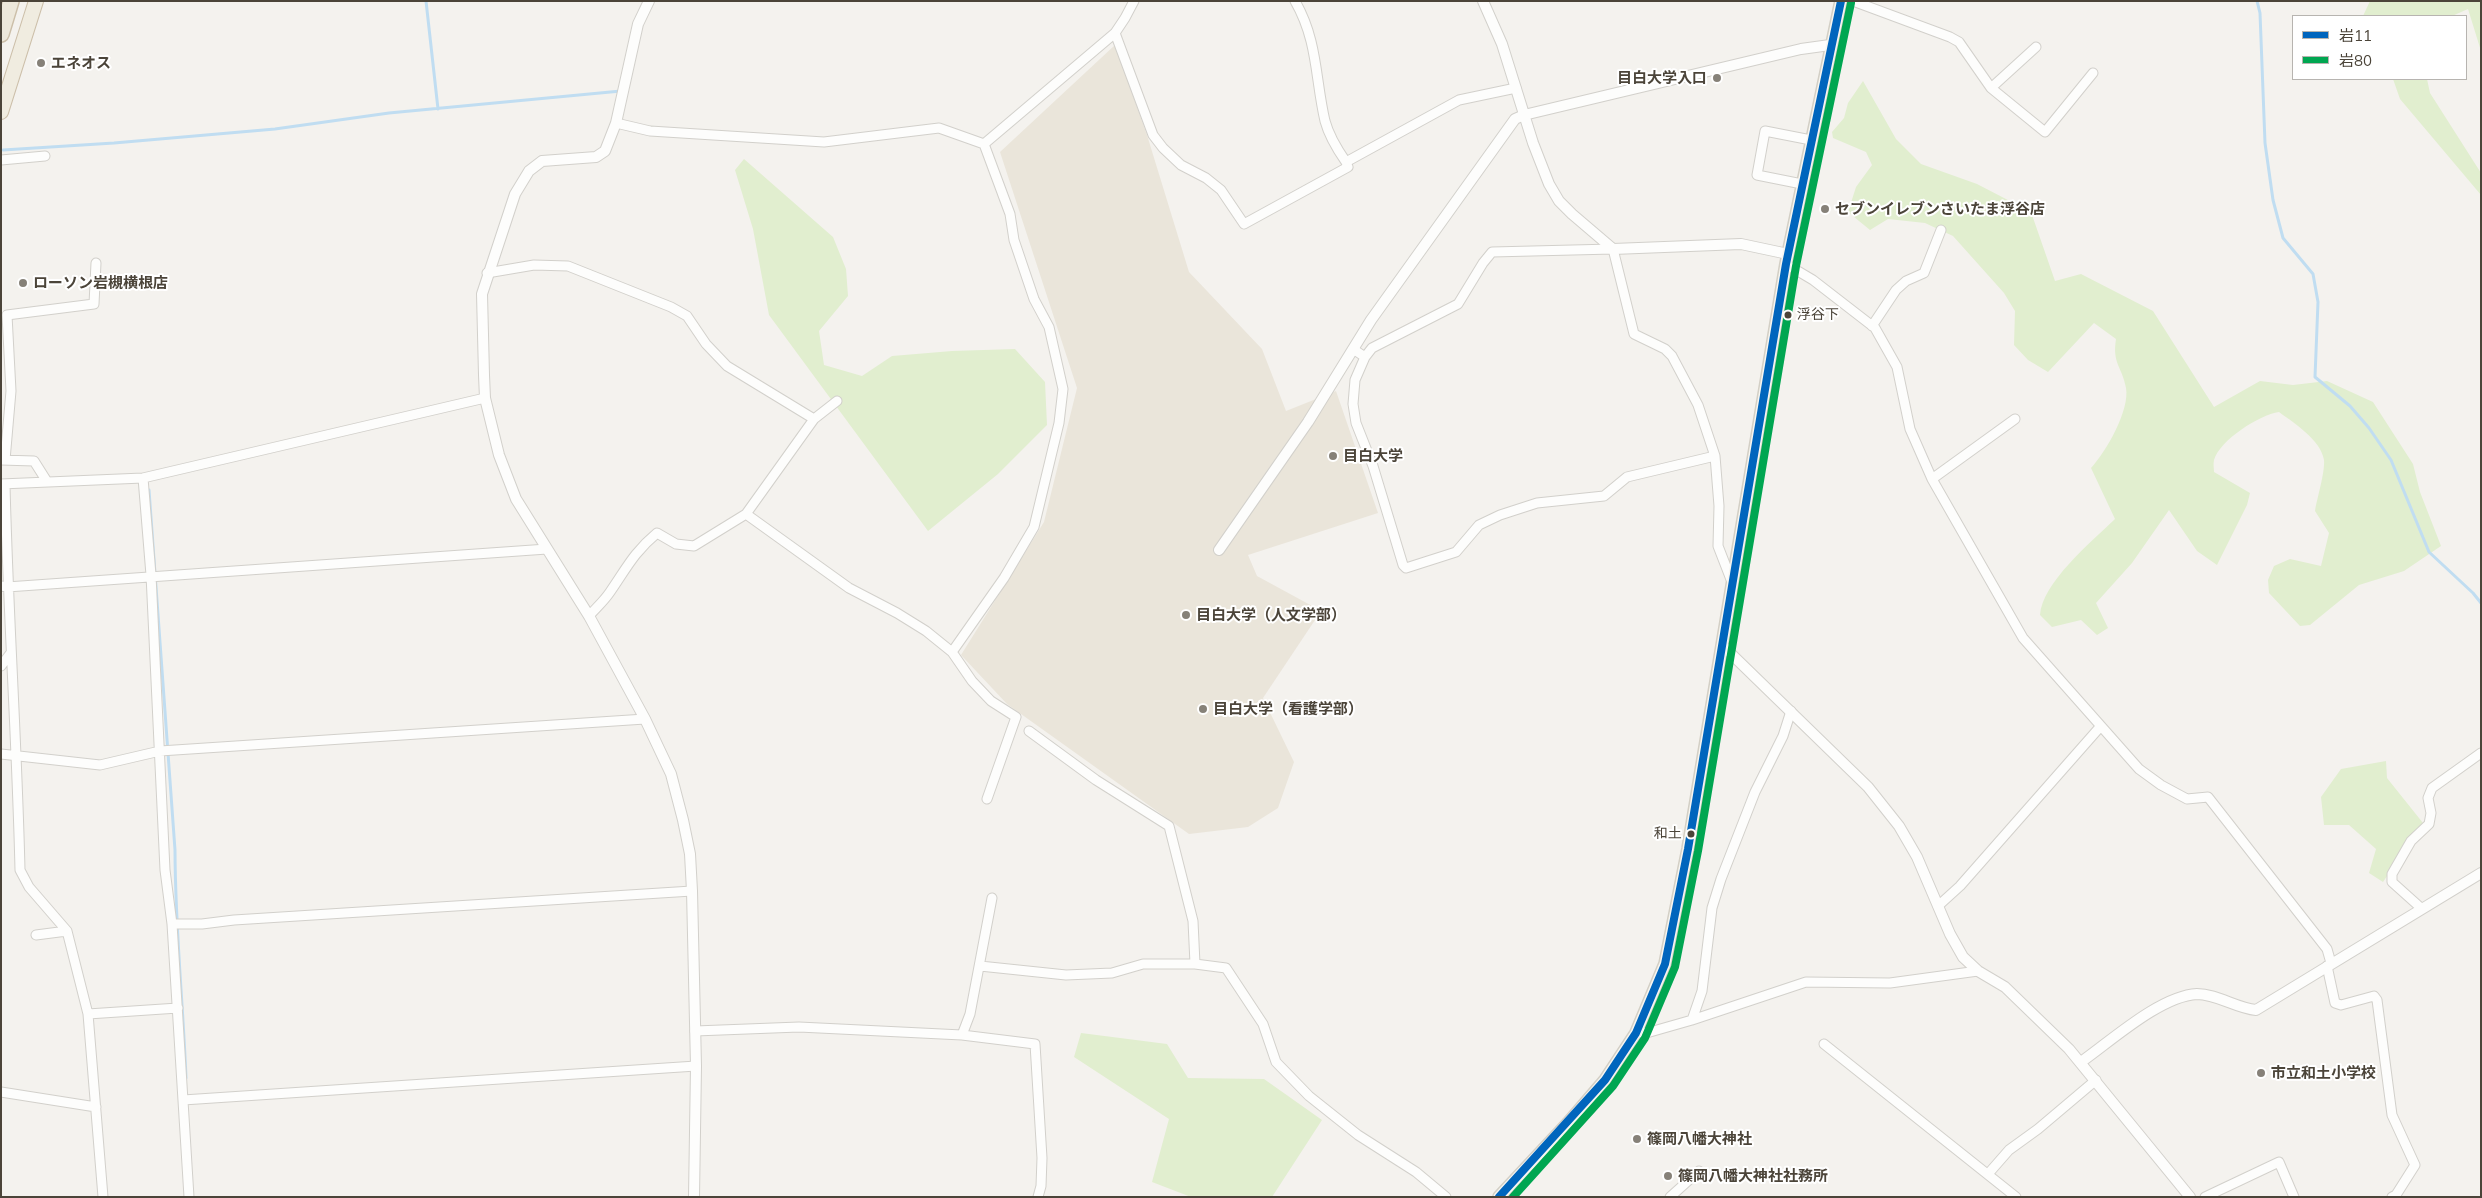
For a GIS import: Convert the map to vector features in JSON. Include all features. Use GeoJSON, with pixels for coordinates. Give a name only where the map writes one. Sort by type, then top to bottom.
{"type":"FeatureCollection","features":[{"type":"Feature","properties":{"kind":"highway"},"geometry":{"type":"LineString","coordinates":[[1,34],[11,1]]}},
{"type":"Feature","properties":{"kind":"highway"},"geometry":{"type":"LineString","coordinates":[[1,112],[36,1]]}},
{"type":"Feature","properties":{"kind":"main road"},"geometry":{"type":"LineString","coordinates":[[1499,1197],[1591,1098],[1636,1033],[1656,988],[1673,934],[1787,259],[1830,45],[1841,1]]}},
{"type":"Feature","properties":{"kind":"street"},"geometry":{"type":"LineString","coordinates":[[649,1],[638,24],[616,123],[605,151],[596,157],[542,161],[529,171],[515,194],[488,273],[482,294],[481,306],[485,398],[499,455],[516,499],[589,616],[645,719],[671,774],[690,854],[692,890],[696,1066],[694,1197]]}},
{"type":"Feature","properties":{"kind":"street"},"geometry":{"type":"LineString","coordinates":[[984,144],[1115,33],[1134,1]]}},
{"type":"Feature","properties":{"kind":"street"},"geometry":{"type":"LineString","coordinates":[[1115,33],[1153,135],[1163,148],[1181,165],[1206,178],[1221,190],[1244,224],[1348,167],[1334,143],[1325,122],[1315,50],[1303,15],[1295,1]]}},
{"type":"Feature","properties":{"kind":"street"},"geometry":{"type":"LineString","coordinates":[[1483,1],[1502,44],[1541,167],[1559,201],[1613,249],[1634,334],[1665,349],[1672,356],[1698,405],[1715,456],[1719,506],[1718,546],[1733,582]]}},
{"type":"Feature","properties":{"kind":"street"},"geometry":{"type":"LineString","coordinates":[[1853,1],[1950,37],[1958,42],[1991,88],[2045,132],[2093,73]]}},
{"type":"Feature","properties":{"kind":"street"},"geometry":{"type":"LineString","coordinates":[[1218,550],[1308,422],[1353,349],[1508,127],[1524,115],[1801,49],[1830,45]]}},
{"type":"Feature","properties":{"kind":"street"},"geometry":{"type":"LineString","coordinates":[[1991,88],[2036,47]]}},
{"type":"Feature","properties":{"kind":"street"},"geometry":{"type":"LineString","coordinates":[[1346,162],[1459,100],[1516,88]]}},
{"type":"Feature","properties":{"kind":"street"},"geometry":{"type":"LineString","coordinates":[[616,123],[650,131],[824,142],[939,128],[984,144]]}},
{"type":"Feature","properties":{"kind":"street"},"geometry":{"type":"LineString","coordinates":[[1802,184],[1757,175],[1766,131],[1811,140]]}},
{"type":"Feature","properties":{"kind":"street"},"geometry":{"type":"LineString","coordinates":[[952,652],[1004,578],[1034,527],[1059,422],[1063,389],[1049,327],[1031,290],[1014,240],[1010,214],[984,144]]}},
{"type":"Feature","properties":{"kind":"street"},"geometry":{"type":"LineString","coordinates":[[1,160],[45,156]]}},
{"type":"Feature","properties":{"kind":"street"},"geometry":{"type":"LineString","coordinates":[[1872,326],[1896,290],[1906,281],[1924,273],[1941,230]]}},
{"type":"Feature","properties":{"kind":"street"},"geometry":{"type":"LineString","coordinates":[[1715,456],[1627,476],[1604,496],[1537,503],[1500,515],[1479,526],[1456,552],[1406,568],[1403,565],[1373,466],[1356,423],[1353,404],[1357,370],[1372,348],[1458,304],[1482,263],[1492,252],[1741,244],[1787,259],[1872,326],[1897,367],[1910,429],[1932,479],[2023,638],[2100,727],[2150,777],[2187,799],[2208,797],[2327,949],[2335,1003],[2340,1005],[2374,996],[2377,1000],[2392,1115],[2416,1165],[2396,1195],[2392,1197]]}},
{"type":"Feature","properties":{"kind":"street"},"geometry":{"type":"LineString","coordinates":[[46,480],[34,461],[3,460],[11,391],[7,315],[94,304],[96,263]]}},
{"type":"Feature","properties":{"kind":"street"},"geometry":{"type":"LineString","coordinates":[[488,273],[534,265],[568,266],[671,307],[687,316],[706,344],[726,366],[814,419]]}},
{"type":"Feature","properties":{"kind":"street"},"geometry":{"type":"LineString","coordinates":[[1353,349],[1365,357]]}},
{"type":"Feature","properties":{"kind":"street"},"geometry":{"type":"LineString","coordinates":[[103,1197],[88,1014],[67,931],[30,887],[20,870],[14,700],[4,586],[3,484],[46,480],[143,478],[485,398]]}},
{"type":"Feature","properties":{"kind":"street"},"geometry":{"type":"LineString","coordinates":[[589,616],[610,593],[626,566],[644,543],[657,533],[676,544],[694,546],[746,514],[814,419],[837,402]]}},
{"type":"Feature","properties":{"kind":"street"},"geometry":{"type":"LineString","coordinates":[[1932,479],[2015,420]]}},
{"type":"Feature","properties":{"kind":"street"},"geometry":{"type":"LineString","coordinates":[[143,478],[151,576],[165,870],[172,924],[189,1197]]}},
{"type":"Feature","properties":{"kind":"street"},"geometry":{"type":"LineString","coordinates":[[746,514],[849,588],[904,617],[952,652],[972,681],[991,701],[1016,717],[987,799]]}},
{"type":"Feature","properties":{"kind":"street"},"geometry":{"type":"LineString","coordinates":[[4,586],[547,549]]}},
{"type":"Feature","properties":{"kind":"street"},"geometry":{"type":"LineString","coordinates":[[1722,645],[1868,787],[1899,826],[1917,857],[1963,957],[1978,972],[2005,987],[2081,1062],[2190,1197]]}},
{"type":"Feature","properties":{"kind":"street"},"geometry":{"type":"LineString","coordinates":[[1,666],[10,654]]}},
{"type":"Feature","properties":{"kind":"street"},"geometry":{"type":"LineString","coordinates":[[1692,1020],[1702,991],[1712,908],[1719,886],[1755,792],[1783,736],[1791,711]]}},
{"type":"Feature","properties":{"kind":"street"},"geometry":{"type":"LineString","coordinates":[[1,754],[100,765],[160,751],[645,719]]}},
{"type":"Feature","properties":{"kind":"street"},"geometry":{"type":"LineString","coordinates":[[1938,906],[1960,886],[2100,727]]}},
{"type":"Feature","properties":{"kind":"street"},"geometry":{"type":"LineString","coordinates":[[1029,731],[1096,780],[1169,826],[1193,921],[1195,964]]}},
{"type":"Feature","properties":{"kind":"street"},"geometry":{"type":"LineString","coordinates":[[2422,908],[2392,882],[2392,874],[2411,841],[2429,824],[2431,813],[2428,798],[2432,788],[2481,752]]}},
{"type":"Feature","properties":{"kind":"street"},"geometry":{"type":"LineString","coordinates":[[2081,1062],[2152,1012],[2178,998],[2197,994],[2256,1010],[2481,873]]}},
{"type":"Feature","properties":{"kind":"street"},"geometry":{"type":"LineString","coordinates":[[172,924],[202,924],[234,920],[692,890]]}},
{"type":"Feature","properties":{"kind":"street"},"geometry":{"type":"LineString","coordinates":[[962,1035],[970,1014],[992,898]]}},
{"type":"Feature","properties":{"kind":"street"},"geometry":{"type":"LineString","coordinates":[[36,935],[67,931]]}},
{"type":"Feature","properties":{"kind":"street"},"geometry":{"type":"LineString","coordinates":[[980,966],[1066,974],[1112,974],[1143,964],[1195,964],[1226,968],[1263,1024],[1276,1062],[1309,1096],[1358,1135],[1416,1172],[1446,1197]]}},
{"type":"Feature","properties":{"kind":"street"},"geometry":{"type":"LineString","coordinates":[[1636,1033],[1650,1032],[1692,1020],[1806,982],[1890,983],[1978,972]]}},
{"type":"Feature","properties":{"kind":"street"},"geometry":{"type":"LineString","coordinates":[[88,1014],[178,1008]]}},
{"type":"Feature","properties":{"kind":"street"},"geometry":{"type":"LineString","coordinates":[[695,1031],[800,1027],[962,1035],[1035,1044],[1042,1158],[1041,1186],[1038,1197]]}},
{"type":"Feature","properties":{"kind":"street"},"geometry":{"type":"LineString","coordinates":[[1824,1044],[2016,1197]]}},
{"type":"Feature","properties":{"kind":"street"},"geometry":{"type":"LineString","coordinates":[[183,1100],[696,1066]]}},
{"type":"Feature","properties":{"kind":"street"},"geometry":{"type":"LineString","coordinates":[[1988,1174],[2009,1150],[2038,1129],[2096,1080]]}},
{"type":"Feature","properties":{"kind":"street"},"geometry":{"type":"LineString","coordinates":[[1,1092],[96,1107]]}},
{"type":"Feature","properties":{"kind":"street"},"geometry":{"type":"LineString","coordinates":[[2205,1197],[2279,1162],[2294,1197]]}},
{"type":"Feature","properties":{"kind":"street"},"geometry":{"type":"LineString","coordinates":[[1670,1197],[1699,1171]]}},
{"type":"Feature","properties":{"kind":"shaded area"},"geometry":{"type":"Polygon","coordinates":[[[1115,45],[1147,135],[1189,272],[1262,349],[1286,411],[1336,391],[1378,513],[1248,555],[1257,576],[1314,607],[1315,620],[1263,698],[1294,762],[1278,808],[1248,827],[1189,834],[1007,704],[961,655],[1044,522],[1077,388],[1000,152],[1115,45]]]}},
{"type":"Feature","properties":{"kind":"green space"},"geometry":{"type":"Polygon","coordinates":[[[2370,1],[2481,1],[2481,51],[2468,9],[2454,15],[2363,15],[2370,1]]]}},
{"type":"Feature","properties":{"kind":"green space"},"geometry":{"type":"Polygon","coordinates":[[[2393,80],[2427,80],[2430,93],[2481,173],[2481,195],[2400,99],[2393,80]]]}},
{"type":"Feature","properties":{"kind":"green space"},"geometry":{"type":"Polygon","coordinates":[[[1863,81],[1896,139],[1921,164],[1977,184],[2031,212],[2055,281],[2081,274],[2153,311],[2214,407],[2260,381],[2293,385],[2327,381],[2373,402],[2413,464],[2420,492],[2441,546],[2404,571],[2359,585],[2310,625],[2300,626],[2269,593],[2268,580],[2274,566],[2290,559],[2321,566],[2329,533],[2315,511],[2324,460],[2318,446],[2312,439],[2279,412],[2261,418],[2241,430],[2224,444],[2214,460],[2214,472],[2250,493],[2247,505],[2217,565],[2197,551],[2169,510],[2132,563],[2096,603],[2108,628],[2097,635],[2081,620],[2052,627],[2040,615],[2049,590],[2081,551],[2115,519],[2091,468],[2110,441],[2121,419],[2124,408],[2126,388],[2116,360],[2116,339],[2094,323],[2048,372],[2028,360],[2014,345],[2015,311],[2004,293],[1953,236],[1925,223],[1888,219],[1870,230],[1848,212],[1856,187],[1872,165],[1866,152],[1833,138],[1832,132],[1844,118],[1848,103],[1863,81]]]}},
{"type":"Feature","properties":{"kind":"green space"},"geometry":{"type":"Polygon","coordinates":[[[744,159],[833,237],[846,269],[848,296],[819,331],[824,365],[862,376],[892,356],[952,351],[1015,349],[1045,382],[1047,425],[998,474],[928,531],[769,315],[753,229],[735,170],[744,159]]]}},
{"type":"Feature","properties":{"kind":"green space"},"geometry":{"type":"Polygon","coordinates":[[[2386,761],[2387,778],[2423,823],[2383,882],[2369,873],[2376,849],[2349,825],[2324,825],[2321,797],[2341,769],[2386,761]]]}},
{"type":"Feature","properties":{"kind":"green space"},"geometry":{"type":"Polygon","coordinates":[[[1081,1033],[1167,1044],[1188,1078],[1264,1079],[1322,1120],[1272,1197],[1191,1197],[1152,1182],[1169,1119],[1074,1057],[1081,1033]]]}},
{"type":"Feature","properties":{"kind":"waterway"},"geometry":{"type":"LineString","coordinates":[[426,1],[438,109]]}},
{"type":"Feature","properties":{"kind":"waterway"},"geometry":{"type":"LineString","coordinates":[[2257,1],[2260,13],[2265,143],[2273,200],[2283,238],[2313,274],[2318,302],[2315,377],[2350,406],[2369,428],[2391,460],[2429,552],[2473,593],[2481,603]]}},
{"type":"Feature","properties":{"kind":"waterway"},"geometry":{"type":"LineString","coordinates":[[3,150],[114,143],[275,129],[389,113],[621,91]]}},
{"type":"Feature","properties":{"kind":"waterway"},"geometry":{"type":"LineString","coordinates":[[149,490],[175,850],[176,907],[186,1078]]}},
{"type":"Feature","properties":{"kind":"transit line","name":"岩11"},"geometry":{"type":"LineString","coordinates":[[1499,1197],[1605,1080],[1636,1033],[1665,964],[1688,849],[1786,264],[1841,1]]}},
{"type":"Feature","properties":{"kind":"transit line","name":"岩80"},"geometry":{"type":"LineString","coordinates":[[1513,1197],[1613,1086],[1645,1038],[1675,967],[1698,851],[1796,266],[1851,3]]}},
{"type":"Feature","properties":{"kind":"place","name":"エネオス"},"geometry":{"type":"Point","coordinates":[41,63]}},
{"type":"Feature","properties":{"kind":"place","name":"目白大学入口"},"geometry":{"type":"Point","coordinates":[1717,78]}},
{"type":"Feature","properties":{"kind":"place","name":"セブンイレブンさいたま浮谷店"},"geometry":{"type":"Point","coordinates":[1825,209]}},
{"type":"Feature","properties":{"kind":"place","name":"ローソン岩槻横根店"},"geometry":{"type":"Point","coordinates":[23,283]}},
{"type":"Feature","properties":{"kind":"place","name":"浮谷下"},"geometry":{"type":"Point","coordinates":[1788,315]}},
{"type":"Feature","properties":{"kind":"place","name":"目白大学"},"geometry":{"type":"Point","coordinates":[1333,456]}},
{"type":"Feature","properties":{"kind":"place","name":"目白大学（人文学部）"},"geometry":{"type":"Point","coordinates":[1186,615]}},
{"type":"Feature","properties":{"kind":"place","name":"目白大学（看護学部）"},"geometry":{"type":"Point","coordinates":[1203,709]}},
{"type":"Feature","properties":{"kind":"place","name":"和土"},"geometry":{"type":"Point","coordinates":[1691,834]}},
{"type":"Feature","properties":{"kind":"place","name":"市立和土小学校"},"geometry":{"type":"Point","coordinates":[2261,1073]}},
{"type":"Feature","properties":{"kind":"place","name":"篠岡八幡大神社"},"geometry":{"type":"Point","coordinates":[1637,1139]}},
{"type":"Feature","properties":{"kind":"place","name":"篠岡八幡大神社社務所"},"geometry":{"type":"Point","coordinates":[1668,1176]}}]}
